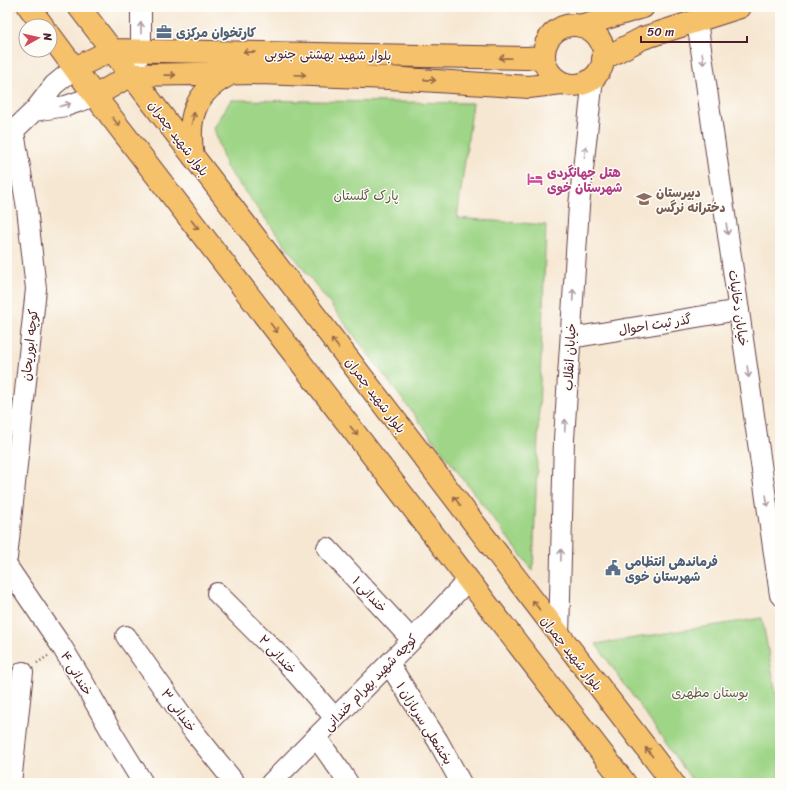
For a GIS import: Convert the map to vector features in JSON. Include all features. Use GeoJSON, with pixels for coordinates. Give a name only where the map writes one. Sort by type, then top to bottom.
{"type":"FeatureCollection","features":[{"type":"Feature","properties":{"kind":"main road"},"geometry":{"type":"LineString","coordinates":[[29,7],[37,18]]}},
{"type":"Feature","properties":{"kind":"main road","name":"بلوار شهید چمران"},"geometry":{"type":"LineString","coordinates":[[79,7],[673,783]]}},
{"type":"Feature","properties":{"kind":"main road"},"geometry":{"type":"LineString","coordinates":[[603,59],[643,38],[740,7]]}},
{"type":"Feature","properties":{"kind":"main road"},"geometry":{"type":"LineString","coordinates":[[639,8],[630,20],[631,29],[635,35],[643,38]]}},
{"type":"Feature","properties":{"kind":"main road"},"geometry":{"type":"LineString","coordinates":[[578,20],[598,38],[603,50],[603,59],[598,73],[593,78],[578,85],[570,85],[555,78],[545,65],[545,47],[550,38],[557,31],[578,20],[639,8]]}},
{"type":"Feature","properties":{"kind":"main road"},"geometry":{"type":"LineString","coordinates":[[58,46],[625,783]]}},
{"type":"Feature","properties":{"kind":"main road"},"geometry":{"type":"LineString","coordinates":[[74,68],[112,50]]}},
{"type":"Feature","properties":{"kind":"main road","name":"بلوار شهید بهشتی جنوبی"},"geometry":{"type":"LineString","coordinates":[[112,50],[526,58],[544,57]]}},
{"type":"Feature","properties":{"kind":"main road","name":"بلوار شهید بهشتی جنوبی"},"geometry":{"type":"LineString","coordinates":[[131,75],[260,73],[389,78],[529,87],[562,82]]}},
{"type":"Feature","properties":{"kind":"main road"},"geometry":{"type":"LineString","coordinates":[[193,156],[191,145],[191,126],[196,107],[207,91],[231,74]]}},
{"type":"Feature","properties":{"kind":"main road"},"geometry":{"type":"LineString","coordinates":[[95,96],[131,75]]}},
{"type":"Feature","properties":{"kind":"street"},"geometry":{"type":"LineString","coordinates":[[131,75],[142,51],[141,7]]}},
{"type":"Feature","properties":{"kind":"street","name":"خیابان دخانیات"},"geometry":{"type":"LineString","coordinates":[[697,21],[739,310],[777,552],[780,595]]}},
{"type":"Feature","properties":{"kind":"street"},"geometry":{"type":"LineString","coordinates":[[11,134],[34,111],[54,85],[74,68]]}},
{"type":"Feature","properties":{"kind":"street","name":"خیابان انقلاب"},"geometry":{"type":"LineString","coordinates":[[559,636],[564,439],[579,206],[593,78]]}},
{"type":"Feature","properties":{"kind":"street"},"geometry":{"type":"LineString","coordinates":[[34,111],[66,106],[95,96]]}},
{"type":"Feature","properties":{"kind":"street","name":"کوچه ابوریحان"},"geometry":{"type":"LineString","coordinates":[[7,558],[36,289],[27,208],[11,134]]}},
{"type":"Feature","properties":{"kind":"street","name":"گذر ثبت احوال"},"geometry":{"type":"LineString","coordinates":[[571,338],[739,310]]}},
{"type":"Feature","properties":{"kind":"street","name":"خندانی ۱"},"geometry":{"type":"LineString","coordinates":[[327,548],[412,640]]}},
{"type":"Feature","properties":{"kind":"street","name":"خندانی ۴"},"geometry":{"type":"LineString","coordinates":[[7,566],[62,647],[143,783]]}},
{"type":"Feature","properties":{"kind":"street","name":"کوچه شهید بهرام خندانی"},"geometry":{"type":"LineString","coordinates":[[271,783],[389,664],[468,580]]}},
{"type":"Feature","properties":{"kind":"street","name":"خندانی ۲"},"geometry":{"type":"LineString","coordinates":[[217,593],[286,662],[335,718]]}},
{"type":"Feature","properties":{"kind":"street","name":"خندانی ۳"},"geometry":{"type":"LineString","coordinates":[[126,636],[194,732],[235,783]]}},
{"type":"Feature","properties":{"kind":"street","name":"بخشعلی سربازان ۱"},"geometry":{"type":"LineString","coordinates":[[389,664],[438,741],[461,783]]}},
{"type":"Feature","properties":{"kind":"street"},"geometry":{"type":"LineString","coordinates":[[12,783],[23,672]]}},
{"type":"Feature","properties":{"kind":"street"},"geometry":{"type":"LineString","coordinates":[[316,737],[348,783]]}},
{"type":"Feature","properties":{"kind":"path"},"geometry":{"type":"LineString","coordinates":[[23,672],[62,647]]}},
{"type":"Feature","properties":{"kind":"green space","name":"پارک گلستان"},"geometry":{"type":"Polygon","coordinates":[[[231,100],[473,103],[457,218],[546,225],[533,571],[226,167],[214,128],[231,100]]]}},
{"type":"Feature","properties":{"kind":"green space","name":"بوستان مطهری"},"geometry":{"type":"Polygon","coordinates":[[[762,618],[780,714],[780,783],[694,783],[596,644],[762,618]]]}},
{"type":"Feature","properties":{"kind":"place","name":"کارتخوان مرکزی"},"geometry":{"type":"Point","coordinates":[164,32]}},
{"type":"Feature","properties":{"kind":"place","name":"هتل جهانگردی شهرستان خوی"},"geometry":{"type":"Point","coordinates":[535,179]}},
{"type":"Feature","properties":{"kind":"place","name":"دبیرستان دخترانه نرگس"},"geometry":{"type":"Point","coordinates":[644,199]}},
{"type":"Feature","properties":{"kind":"place","name":"فرماندهی انتظامی شهرستان خوی"},"geometry":{"type":"Point","coordinates":[613,568]}}]}
